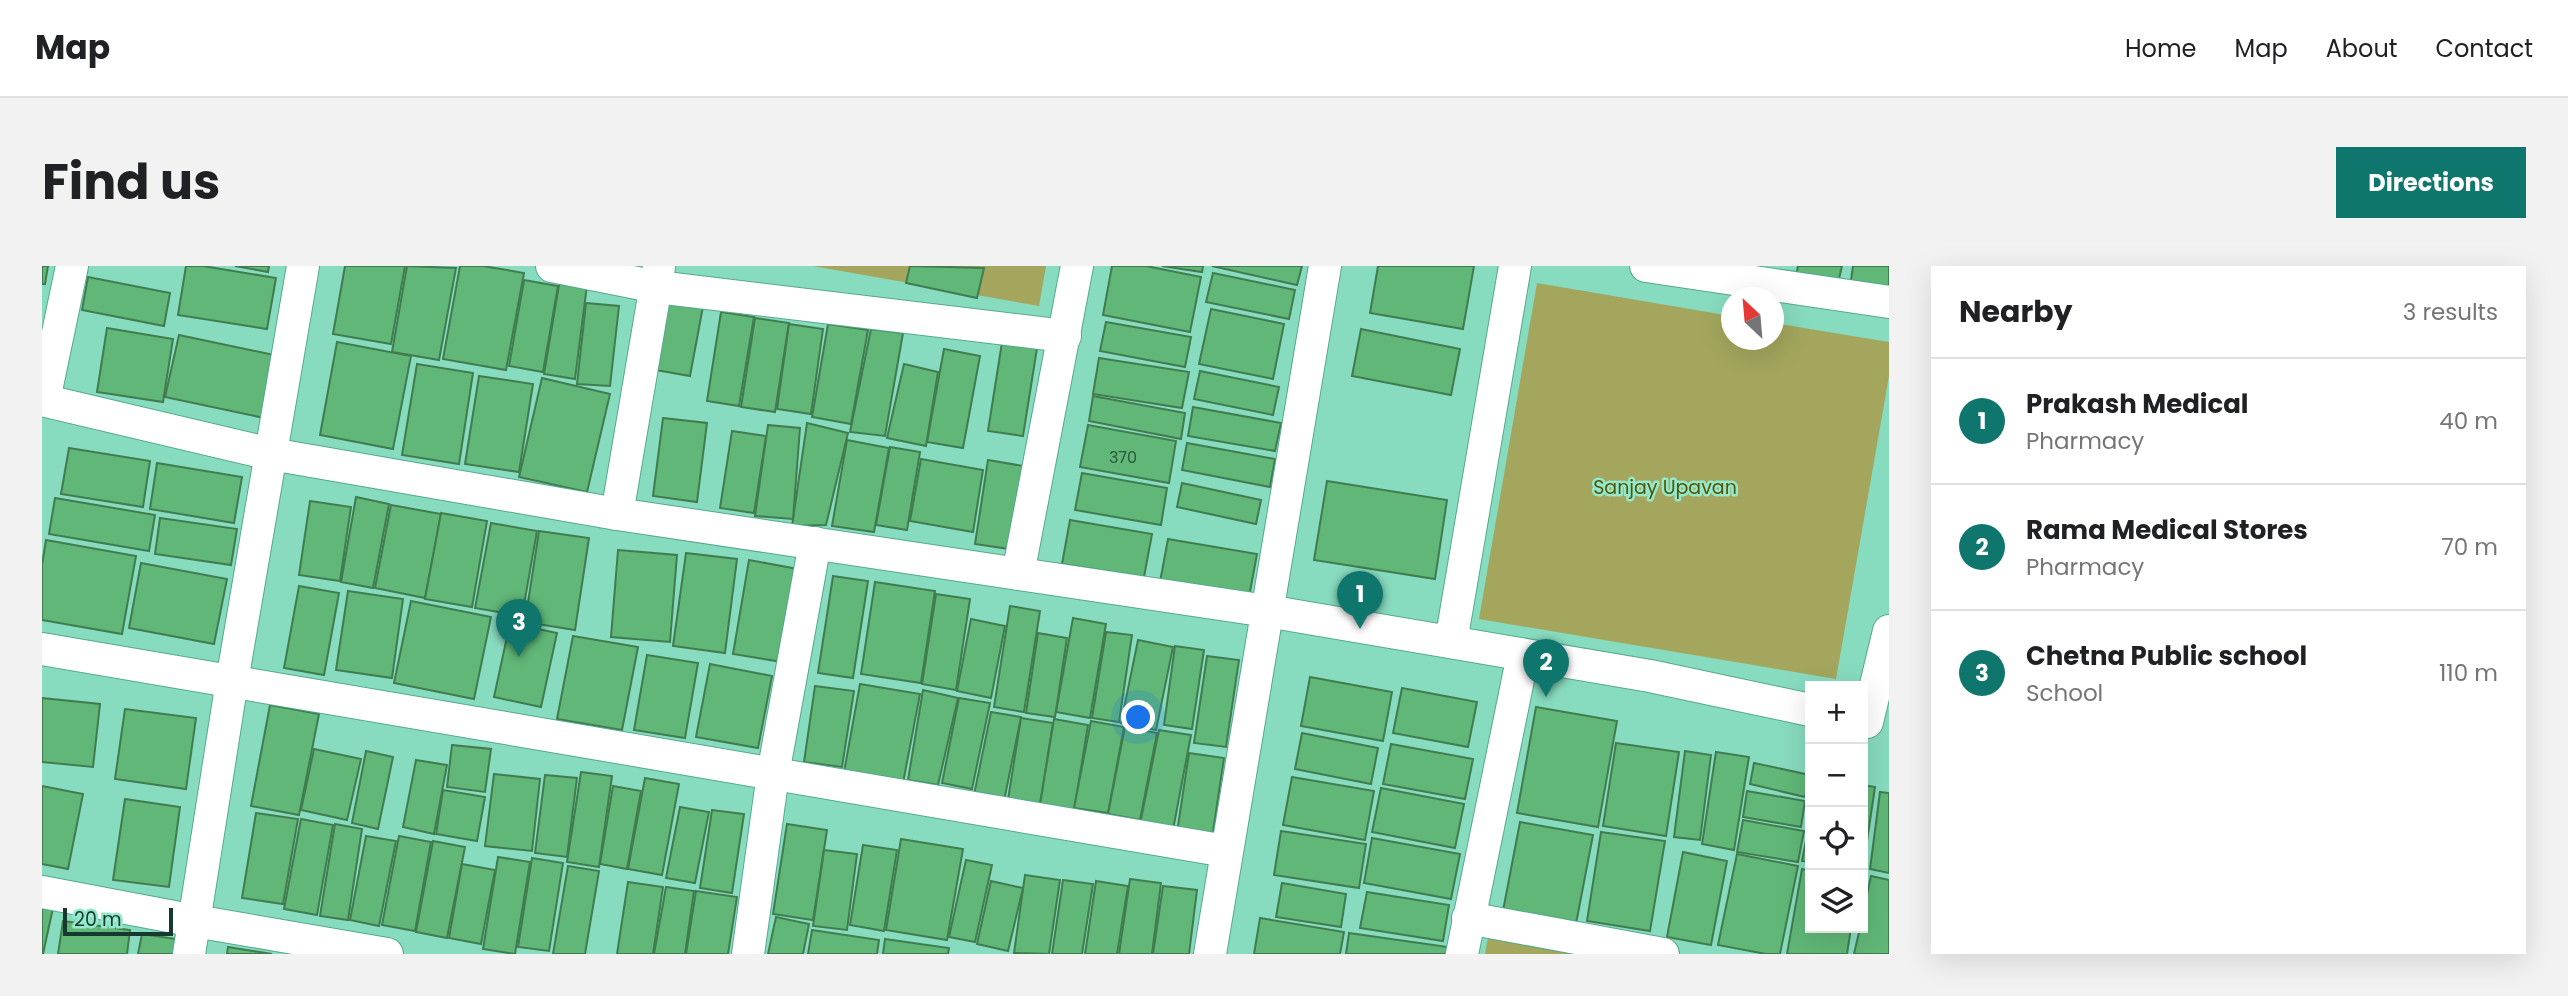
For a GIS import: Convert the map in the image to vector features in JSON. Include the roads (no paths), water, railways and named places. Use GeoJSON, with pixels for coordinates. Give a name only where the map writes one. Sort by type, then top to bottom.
{"type":"FeatureCollection","features":[{"type":"Feature","properties":{"kind":"street"},"geometry":{"type":"LineString","coordinates":[[72,266],[43,400],[271,454],[617,514],[1267,611],[1650,676],[1805,709]]}},
{"type":"Feature","properties":{"kind":"street"},"geometry":{"type":"LineString","coordinates":[[189,954],[232,681],[303,266]]}},
{"type":"Feature","properties":{"kind":"street"},"geometry":{"type":"LineString","coordinates":[[552,266],[658,277],[1065,336]]}},
{"type":"Feature","properties":{"kind":"street"},"geometry":{"type":"LineString","coordinates":[[1018,574],[1077,266]]}},
{"type":"Feature","properties":{"kind":"street"},"geometry":{"type":"LineString","coordinates":[[1210,954],[1325,266]]}},
{"type":"Feature","properties":{"kind":"street"},"geometry":{"type":"LineString","coordinates":[[1451,642],[1515,266]]}},
{"type":"Feature","properties":{"kind":"street"},"geometry":{"type":"LineString","coordinates":[[1646,266],[1889,302]]}},
{"type":"Feature","properties":{"kind":"street"},"geometry":{"type":"LineString","coordinates":[[617,514],[658,277]]}},
{"type":"Feature","properties":{"kind":"street"},"geometry":{"type":"LineString","coordinates":[[748,954],[773,774],[815,543]]}},
{"type":"Feature","properties":{"kind":"street"},"geometry":{"type":"LineString","coordinates":[[1873,722],[1889,631]]}},
{"type":"Feature","properties":{"kind":"street"},"geometry":{"type":"LineString","coordinates":[[42,649],[1226,851]]}},
{"type":"Feature","properties":{"kind":"street"},"geometry":{"type":"LineString","coordinates":[[1462,954],[1523,655]]}},
{"type":"Feature","properties":{"kind":"street"},"geometry":{"type":"LineString","coordinates":[[42,892],[387,954]]}},
{"type":"Feature","properties":{"kind":"street"},"geometry":{"type":"LineString","coordinates":[[1468,918],[1663,954]]}},
{"type":"Feature","properties":{"kind":"place","name":"Prakash Medical"},"geometry":{"type":"Point","coordinates":[1360,629]}},
{"type":"Feature","properties":{"kind":"place","name":"Chetna Public school"},"geometry":{"type":"Point","coordinates":[519,657]}},
{"type":"Feature","properties":{"kind":"place","name":"Rama Medical Stores"},"geometry":{"type":"Point","coordinates":[1546,697]}},
{"type":"Feature","properties":{"kind":"park label","name":"Sanjay Upavan"},"geometry":{"type":"Point","coordinates":[1665,487]}}]}
